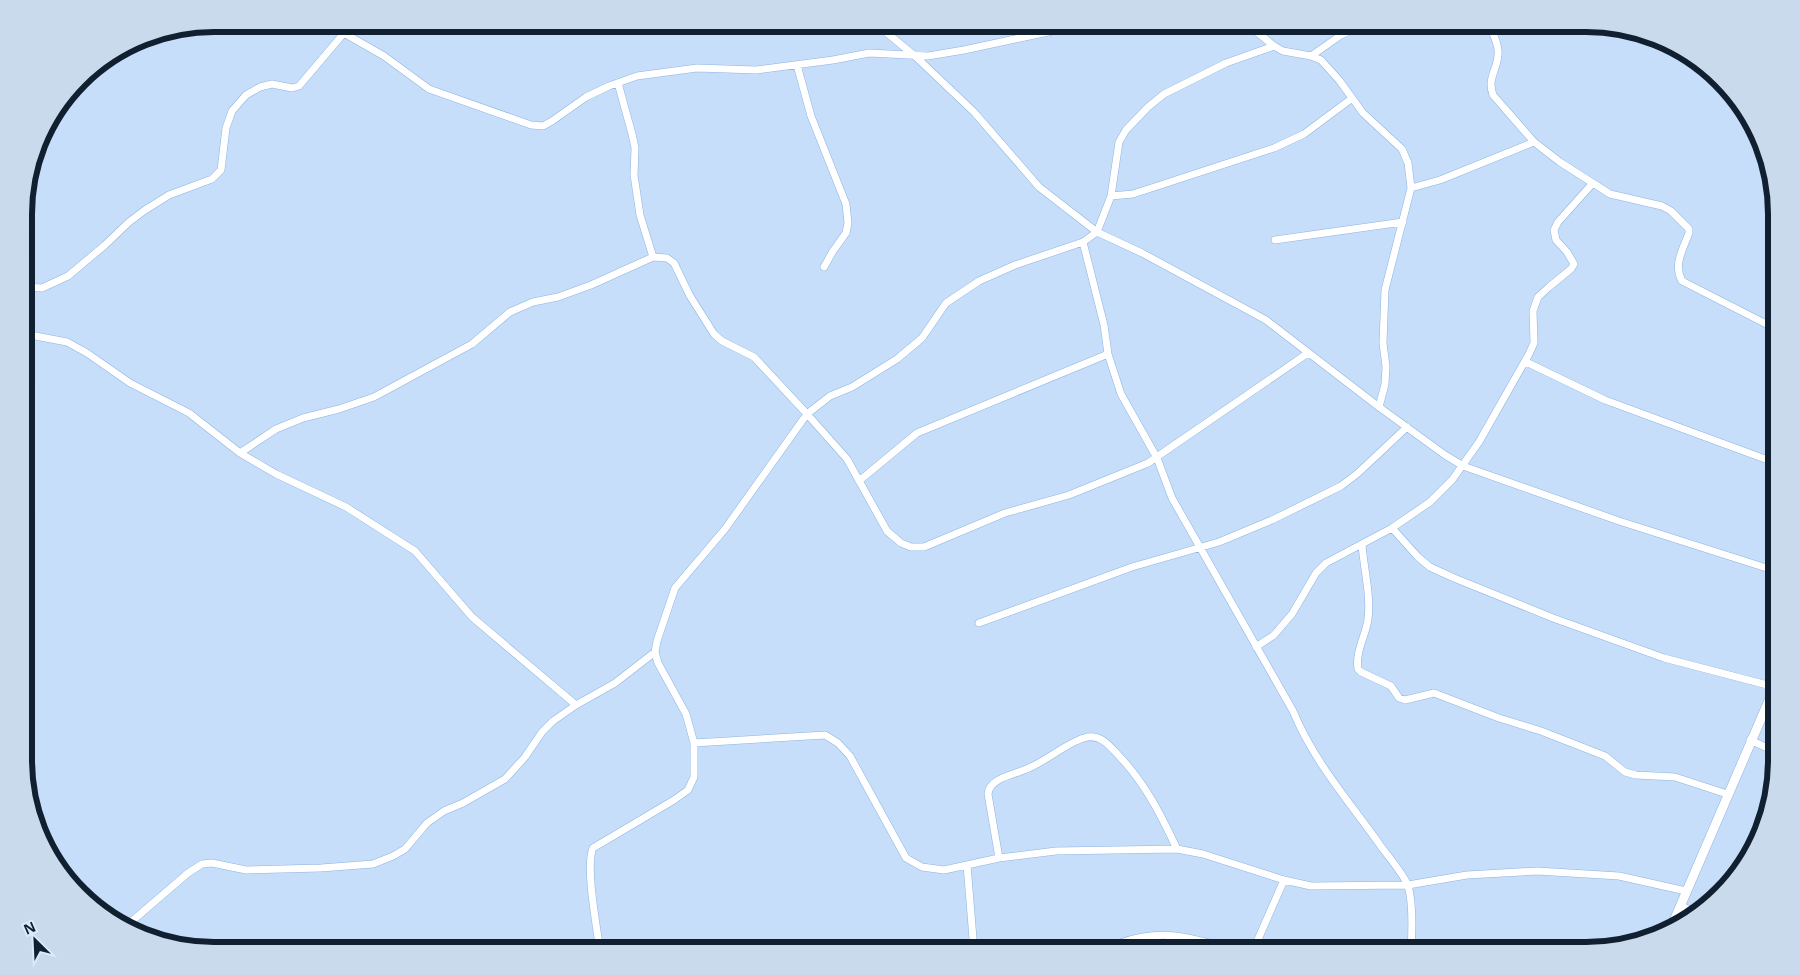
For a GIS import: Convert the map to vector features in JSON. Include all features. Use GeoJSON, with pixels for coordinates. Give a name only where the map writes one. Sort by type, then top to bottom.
{"type":"FeatureCollection","features":[{"type":"Feature","properties":{"kind":"street"},"geometry":{"type":"LineString","coordinates":[[886,32],[915,56],[974,112],[1039,187],[1097,232],[1142,253],[1266,320],[1446,456],[1463,466],[1619,522],[1768,569]]}},
{"type":"Feature","properties":{"kind":"street"},"geometry":{"type":"LineString","coordinates":[[32,287],[42,288],[68,276],[145,210],[169,195],[212,179],[220,170],[226,128],[232,111],[246,95],[260,87],[272,84],[292,88],[299,86],[344,33],[384,56],[429,89],[531,125],[543,126],[552,122],[586,98],[637,76],[697,68],[756,70],[797,65],[869,52],[915,56],[964,50],[1048,32]]}},
{"type":"Feature","properties":{"kind":"street"},"geometry":{"type":"LineString","coordinates":[[1257,32],[1274,46],[1294,54],[1311,56],[1321,60],[1339,80],[1363,114],[1402,148],[1408,163],[1411,188],[1384,290],[1383,343],[1386,367],[1385,384],[1379,407]]}},
{"type":"Feature","properties":{"kind":"street"},"geometry":{"type":"LineString","coordinates":[[1311,56],[1348,32]]}},
{"type":"Feature","properties":{"kind":"street"},"geometry":{"type":"LineString","coordinates":[[1492,32],[1498,48],[1498,56],[1490,88],[1493,95],[1534,142],[1592,184],[1610,194],[1662,206],[1671,211],[1689,229],[1677,266],[1678,274],[1682,280],[1768,325]]}},
{"type":"Feature","properties":{"kind":"street"},"geometry":{"type":"LineString","coordinates":[[599,942],[591,881],[590,855],[593,848],[674,800],[688,790],[694,777],[694,743],[686,714],[658,663],[656,652],[656,641],[675,588],[725,529],[807,414],[830,396],[852,386],[897,359],[922,338],[946,303],[979,281],[1015,265],[1083,242],[1097,232],[1111,196],[1119,142],[1126,130],[1148,107],[1164,94],[1226,63],[1274,46]]}},
{"type":"Feature","properties":{"kind":"street"},"geometry":{"type":"LineString","coordinates":[[797,65],[811,116],[846,204],[848,223],[846,234],[824,267]]}},
{"type":"Feature","properties":{"kind":"street"},"geometry":{"type":"LineString","coordinates":[[618,83],[635,148],[634,175],[640,214],[653,257]]}},
{"type":"Feature","properties":{"kind":"street"},"geometry":{"type":"LineString","coordinates":[[1111,196],[1133,194],[1274,148],[1304,134],[1351,99]]}},
{"type":"Feature","properties":{"kind":"street"},"geometry":{"type":"LineString","coordinates":[[1411,188],[1447,177],[1534,142]]}},
{"type":"Feature","properties":{"kind":"street"},"geometry":{"type":"LineString","coordinates":[[1256,647],[1274,635],[1292,614],[1316,573],[1326,563],[1392,528],[1430,502],[1463,466],[1526,362],[1534,343],[1533,311],[1538,297],[1571,269],[1574,264],[1556,240],[1554,230],[1558,222],[1592,184]]}},
{"type":"Feature","properties":{"kind":"street"},"geometry":{"type":"LineString","coordinates":[[1275,240],[1403,222]]}},
{"type":"Feature","properties":{"kind":"street"},"geometry":{"type":"LineString","coordinates":[[1083,242],[1104,325],[1108,354],[1120,394],[1157,458],[1172,498],[1293,711],[1303,735],[1314,754],[1330,779],[1363,821],[1408,885],[1412,942]]}},
{"type":"Feature","properties":{"kind":"street"},"geometry":{"type":"LineString","coordinates":[[240,453],[276,429],[303,418],[339,409],[374,397],[472,344],[510,312],[533,302],[558,297],[591,285],[653,257],[667,258],[674,264],[690,296],[714,334],[722,341],[754,357],[847,459],[887,531],[901,543],[911,547],[924,547],[1005,514],[1069,495],[1157,458],[1308,353]]}},
{"type":"Feature","properties":{"kind":"street"},"geometry":{"type":"LineString","coordinates":[[32,335],[67,342],[130,383],[188,413],[240,453],[276,474],[346,507],[415,551],[472,617],[576,705]]}},
{"type":"Feature","properties":{"kind":"street"},"geometry":{"type":"LineString","coordinates":[[859,481],[917,433],[1108,354]]}},
{"type":"Feature","properties":{"kind":"street"},"geometry":{"type":"LineString","coordinates":[[1526,362],[1605,400],[1768,460]]}},
{"type":"Feature","properties":{"kind":"street"},"geometry":{"type":"LineString","coordinates":[[979,623],[1132,567],[1219,542],[1272,520],[1328,494],[1358,473],[1407,427]]}},
{"type":"Feature","properties":{"kind":"street"},"geometry":{"type":"LineString","coordinates":[[1392,528],[1418,557],[1430,567],[1454,578],[1553,618],[1664,658],[1768,683]]}},
{"type":"Feature","properties":{"kind":"street"},"geometry":{"type":"LineString","coordinates":[[1362,545],[1369,605],[1368,621],[1360,647],[1358,669],[1391,686],[1399,698],[1405,700],[1434,693],[1605,756],[1625,772],[1636,775],[1675,777],[1727,794]]}},
{"type":"Feature","properties":{"kind":"street"},"geometry":{"type":"LineString","coordinates":[[131,922],[188,873],[202,864],[212,863],[246,870],[321,868],[373,864],[393,856],[405,849],[427,823],[505,779],[553,721],[576,705],[616,683],[656,652]]}},
{"type":"Feature","properties":{"kind":"street"},"geometry":{"type":"LineString","coordinates":[[1675,918],[1768,700]]}},
{"type":"Feature","properties":{"kind":"street"},"geometry":{"type":"LineString","coordinates":[[694,743],[825,735],[838,743],[850,756],[906,858],[922,867],[944,870],[999,858],[1056,851],[1177,849],[1203,854],[1284,880],[1311,886],[1408,885],[1466,876],[1537,871],[1620,876],[1686,890]]}},
{"type":"Feature","properties":{"kind":"street"},"geometry":{"type":"LineString","coordinates":[[999,858],[988,789],[992,784],[1033,767],[1083,738],[1092,736],[1102,738],[1135,772],[1161,814],[1177,849]]}},
{"type":"Feature","properties":{"kind":"street"},"geometry":{"type":"LineString","coordinates":[[1750,740],[1768,748]]}},
{"type":"Feature","properties":{"kind":"street"},"geometry":{"type":"LineString","coordinates":[[967,865],[973,942]]}},
{"type":"Feature","properties":{"kind":"street"},"geometry":{"type":"LineString","coordinates":[[1257,942],[1284,880]]}},
{"type":"Feature","properties":{"kind":"street"},"geometry":{"type":"LineString","coordinates":[[1681,906],[1690,910]]}},
{"type":"Feature","properties":{"kind":"street"},"geometry":{"type":"LineString","coordinates":[[1123,942],[1142,936],[1159,934],[1186,937],[1201,942]]}}]}
